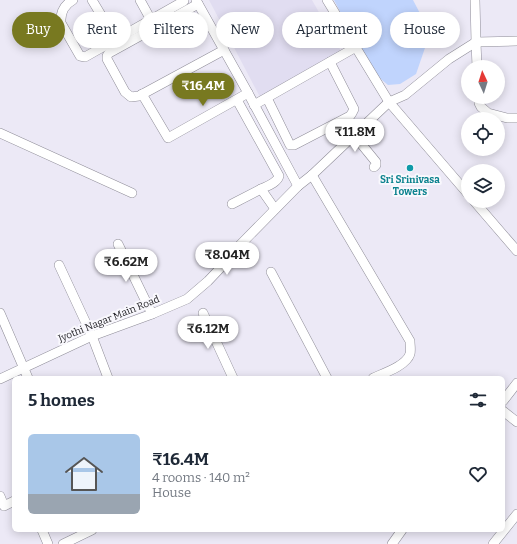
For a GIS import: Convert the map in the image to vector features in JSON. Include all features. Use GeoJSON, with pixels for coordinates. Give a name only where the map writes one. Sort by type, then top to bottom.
{"type":"FeatureCollection","features":[{"type":"Feature","properties":{"kind":"street"},"geometry":{"type":"LineString","coordinates":[[73,0],[65,5],[60,18],[61,23],[73,44]]}},
{"type":"Feature","properties":{"kind":"street"},"geometry":{"type":"LineString","coordinates":[[92,0],[99,12]]}},
{"type":"Feature","properties":{"kind":"street"},"geometry":{"type":"LineString","coordinates":[[140,0],[147,12]]}},
{"type":"Feature","properties":{"kind":"street"},"geometry":{"type":"LineString","coordinates":[[165,12],[184,0]]}},
{"type":"Feature","properties":{"kind":"street"},"geometry":{"type":"LineString","coordinates":[[327,0],[334,12]]}},
{"type":"Feature","properties":{"kind":"street"},"geometry":{"type":"LineString","coordinates":[[475,0],[477,60]]}},
{"type":"Feature","properties":{"kind":"street"},"geometry":{"type":"LineString","coordinates":[[224,50],[142,94],[131,97],[125,92],[107,59],[109,53],[197,2],[224,50],[298,186]]}},
{"type":"Feature","properties":{"kind":"street"},"geometry":{"type":"LineString","coordinates":[[476,42],[517,41]]}},
{"type":"Feature","properties":{"kind":"street","name":"Jyothi Nagar Main Road"},"geometry":{"type":"LineString","coordinates":[[0,379],[92,336],[188,299],[208,281],[240,245],[298,186],[312,175],[389,102],[405,94],[448,59],[476,42]]}},
{"type":"Feature","properties":{"kind":"street"},"geometry":{"type":"LineString","coordinates":[[75,48],[80,56],[85,57],[101,48]]}},
{"type":"Feature","properties":{"kind":"street"},"geometry":{"type":"LineString","coordinates":[[254,105],[354,48]]}},
{"type":"Feature","properties":{"kind":"street"},"geometry":{"type":"LineString","coordinates":[[357,48],[389,102],[461,186]]}},
{"type":"Feature","properties":{"kind":"street"},"geometry":{"type":"LineString","coordinates":[[267,98],[290,145],[294,145],[350,116],[354,108],[330,62]]}},
{"type":"Feature","properties":{"kind":"street"},"geometry":{"type":"LineString","coordinates":[[142,94],[168,138],[248,94]]}},
{"type":"Feature","properties":{"kind":"street"},"geometry":{"type":"LineString","coordinates":[[232,204],[276,181],[279,176],[237,100]]}},
{"type":"Feature","properties":{"kind":"street"},"geometry":{"type":"LineString","coordinates":[[479,104],[480,107],[488,112],[507,118],[517,118]]}},
{"type":"Feature","properties":{"kind":"street"},"geometry":{"type":"LineString","coordinates":[[0,133],[132,193]]}},
{"type":"Feature","properties":{"kind":"street"},"geometry":{"type":"LineString","coordinates":[[354,135],[376,162],[374,167]]}},
{"type":"Feature","properties":{"kind":"street"},"geometry":{"type":"LineString","coordinates":[[312,175],[410,341],[411,352],[408,359],[404,363],[377,376]]}},
{"type":"Feature","properties":{"kind":"street"},"geometry":{"type":"LineString","coordinates":[[261,189],[276,209]]}},
{"type":"Feature","properties":{"kind":"street"},"geometry":{"type":"LineString","coordinates":[[480,208],[517,251]]}},
{"type":"Feature","properties":{"kind":"street"},"geometry":{"type":"LineString","coordinates":[[118,244],[152,314]]}},
{"type":"Feature","properties":{"kind":"street"},"geometry":{"type":"LineString","coordinates":[[59,265],[92,336],[107,376]]}},
{"type":"Feature","properties":{"kind":"street"},"geometry":{"type":"LineString","coordinates":[[271,272],[326,376]]}},
{"type":"Feature","properties":{"kind":"street"},"geometry":{"type":"LineString","coordinates":[[0,313],[27,376]]}},
{"type":"Feature","properties":{"kind":"street"},"geometry":{"type":"LineString","coordinates":[[203,314],[232,376]]}},
{"type":"Feature","properties":{"kind":"street"},"geometry":{"type":"LineString","coordinates":[[505,398],[517,383]]}},
{"type":"Feature","properties":{"kind":"street"},"geometry":{"type":"LineString","coordinates":[[505,413],[517,422]]}},
{"type":"Feature","properties":{"kind":"street"},"geometry":{"type":"LineString","coordinates":[[0,496],[4,506],[12,502]]}},
{"type":"Feature","properties":{"kind":"street"},"geometry":{"type":"LineString","coordinates":[[505,531],[516,518]]}},
{"type":"Feature","properties":{"kind":"street"},"geometry":{"type":"LineString","coordinates":[[43,532],[48,544]]}},
{"type":"Feature","properties":{"kind":"street"},"geometry":{"type":"LineString","coordinates":[[63,544],[88,532]]}},
{"type":"Feature","properties":{"kind":"street"},"geometry":{"type":"LineString","coordinates":[[394,543],[401,532]]}},
{"type":"Feature","properties":{"kind":"street"},"geometry":{"type":"LineString","coordinates":[[494,544],[504,532]]}},
{"type":"Feature","properties":{"kind":"shaded area"},"geometry":{"type":"Polygon","coordinates":[[[209,0],[312,0],[319,12],[282,12],[282,48],[339,48],[341,51],[260,97],[234,48],[274,48],[274,12],[216,12],[216,13],[209,0]]]}},
{"type":"Feature","properties":{"kind":"water"},"geometry":{"type":"Polygon","coordinates":[[[334,0],[413,0],[419,12],[390,12],[390,48],[425,48],[416,74],[400,84],[388,85],[376,75],[360,48],[382,48],[382,12],[340,12],[334,0]]]}},
{"type":"Feature","properties":{"kind":"place","name":"Sri Srinivasa Towers"},"geometry":{"type":"Point","coordinates":[410,168]}}]}
